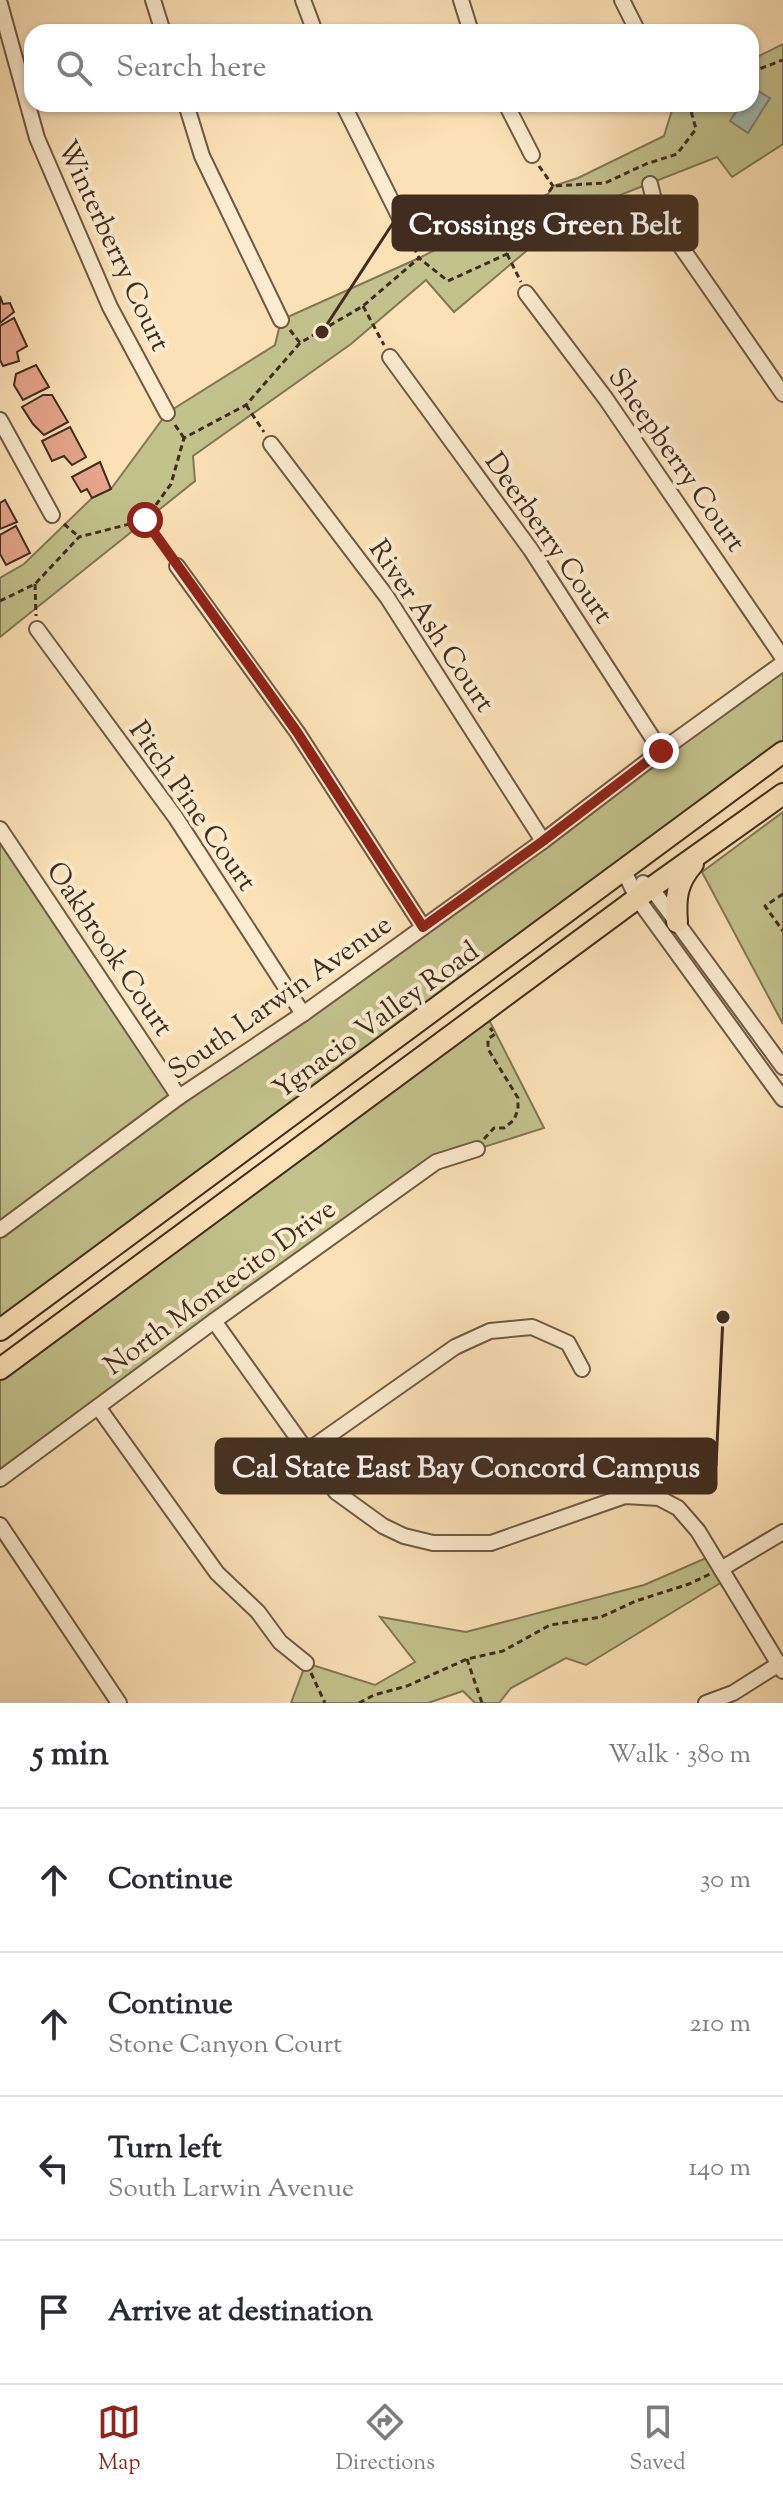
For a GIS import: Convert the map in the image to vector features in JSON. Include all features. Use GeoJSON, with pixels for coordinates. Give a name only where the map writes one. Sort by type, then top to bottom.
{"type":"FeatureCollection","features":[{"type":"Feature","properties":{"kind":"highway","name":"Ygnacio Valley Road"},"geometry":{"type":"LineString","coordinates":[[0,1330],[783,752]]}},
{"type":"Feature","properties":{"kind":"highway","name":"Ygnacio Valley Road"},"geometry":{"type":"LineString","coordinates":[[0,1369],[644,893],[783,794]]}},
{"type":"Feature","properties":{"kind":"highway"},"geometry":{"type":"LineString","coordinates":[[677,922],[675,900],[682,877],[710,846]]}},
{"type":"Feature","properties":{"kind":"street"},"geometry":{"type":"LineString","coordinates":[[153,0],[160,24]]}},
{"type":"Feature","properties":{"kind":"street"},"geometry":{"type":"LineString","coordinates":[[303,0],[312,24]]}},
{"type":"Feature","properties":{"kind":"street"},"geometry":{"type":"LineString","coordinates":[[461,0],[468,24]]}},
{"type":"Feature","properties":{"kind":"street"},"geometry":{"type":"LineString","coordinates":[[622,0],[634,24]]}},
{"type":"Feature","properties":{"kind":"street","name":"Winterberry Court"},"geometry":{"type":"LineString","coordinates":[[0,4],[24,91]]}},
{"type":"Feature","properties":{"kind":"street","name":"Winterberry Court"},"geometry":{"type":"LineString","coordinates":[[30,112],[37,138],[110,307],[167,413]]}},
{"type":"Feature","properties":{"kind":"street"},"geometry":{"type":"LineString","coordinates":[[188,112],[202,156],[281,320]]}},
{"type":"Feature","properties":{"kind":"street"},"geometry":{"type":"LineString","coordinates":[[347,112],[399,216]]}},
{"type":"Feature","properties":{"kind":"street"},"geometry":{"type":"LineString","coordinates":[[510,112],[532,155]]}},
{"type":"Feature","properties":{"kind":"street"},"geometry":{"type":"LineString","coordinates":[[650,184],[657,212],[783,394]]}},
{"type":"Feature","properties":{"kind":"street","name":"Sheepberry Court"},"geometry":{"type":"LineString","coordinates":[[526,293],[606,399],[783,661]]}},
{"type":"Feature","properties":{"kind":"street","name":"Deerberry Court"},"geometry":{"type":"LineString","coordinates":[[390,357],[531,550],[661,751]]}},
{"type":"Feature","properties":{"kind":"street"},"geometry":{"type":"LineString","coordinates":[[0,420],[52,515]]}},
{"type":"Feature","properties":{"kind":"street","name":"River Ash Court"},"geometry":{"type":"LineString","coordinates":[[271,444],[387,597],[543,841]]}},
{"type":"Feature","properties":{"kind":"street"},"geometry":{"type":"LineString","coordinates":[[177,566],[297,732],[423,927]]}},
{"type":"Feature","properties":{"kind":"street","name":"Pitch Pine Court"},"geometry":{"type":"LineString","coordinates":[[37,629],[176,818],[303,1014]]}},
{"type":"Feature","properties":{"kind":"street","name":"South Larwin Avenue"},"geometry":{"type":"LineString","coordinates":[[0,1230],[179,1097],[303,1014],[543,841],[783,661]]}},
{"type":"Feature","properties":{"kind":"street","name":"Oakbrook Court"},"geometry":{"type":"LineString","coordinates":[[0,829],[179,1097]]}},
{"type":"Feature","properties":{"kind":"street"},"geometry":{"type":"LineString","coordinates":[[624,871],[677,922],[783,1067]]}},
{"type":"Feature","properties":{"kind":"street"},"geometry":{"type":"LineString","coordinates":[[644,893],[783,1099]]}},
{"type":"Feature","properties":{"kind":"street","name":"North Montecito Drive"},"geometry":{"type":"LineString","coordinates":[[0,1479],[436,1162],[477,1149]]}},
{"type":"Feature","properties":{"kind":"street"},"geometry":{"type":"LineString","coordinates":[[214,1321],[336,1492],[383,1526],[404,1536],[433,1543],[491,1543],[625,1496],[659,1498],[678,1508],[698,1531],[781,1668],[706,1703]]}},
{"type":"Feature","properties":{"kind":"street"},"geometry":{"type":"LineString","coordinates":[[307,1451],[455,1347],[490,1331],[532,1327],[568,1343],[582,1369]]}},
{"type":"Feature","properties":{"kind":"street"},"geometry":{"type":"LineString","coordinates":[[98,1407],[217,1573],[258,1612],[280,1642],[306,1663]]}},
{"type":"Feature","properties":{"kind":"street"},"geometry":{"type":"LineString","coordinates":[[0,1525],[119,1703]]}},
{"type":"Feature","properties":{"kind":"street"},"geometry":{"type":"LineString","coordinates":[[721,1569],[783,1532]]}},
{"type":"Feature","properties":{"kind":"path"},"geometry":{"type":"LineString","coordinates":[[759,69],[783,60]]}},
{"type":"Feature","properties":{"kind":"path"},"geometry":{"type":"LineString","coordinates":[[553,186],[605,183],[677,154],[696,129],[691,112]]}},
{"type":"Feature","properties":{"kind":"path"},"geometry":{"type":"LineString","coordinates":[[532,155],[553,186]]}},
{"type":"Feature","properties":{"kind":"path"},"geometry":{"type":"LineString","coordinates":[[399,216],[419,258],[448,281],[507,254],[553,186]]}},
{"type":"Feature","properties":{"kind":"path"},"geometry":{"type":"LineString","coordinates":[[507,254],[526,293]]}},
{"type":"Feature","properties":{"kind":"path"},"geometry":{"type":"LineString","coordinates":[[0,601],[35,584],[79,537],[145,520],[171,484],[184,438],[246,405],[300,343],[363,306],[419,258]]}},
{"type":"Feature","properties":{"kind":"path"},"geometry":{"type":"LineString","coordinates":[[363,306],[390,357]]}},
{"type":"Feature","properties":{"kind":"path"},"geometry":{"type":"LineString","coordinates":[[246,405],[271,444]]}},
{"type":"Feature","properties":{"kind":"path"},"geometry":{"type":"LineString","coordinates":[[52,515],[79,537]]}},
{"type":"Feature","properties":{"kind":"path"},"geometry":{"type":"LineString","coordinates":[[145,520],[177,566]]}},
{"type":"Feature","properties":{"kind":"path"},"geometry":{"type":"LineString","coordinates":[[35,584],[37,629]]}},
{"type":"Feature","properties":{"kind":"path"},"geometry":{"type":"LineString","coordinates":[[783,894],[765,906],[783,931]]}},
{"type":"Feature","properties":{"kind":"path"},"geometry":{"type":"LineString","coordinates":[[477,1149],[494,1128],[504,1128],[514,1120],[518,1109],[515,1091],[488,1049],[488,1039],[495,1034],[481,1015]]}},
{"type":"Feature","properties":{"kind":"path"},"geometry":{"type":"LineString","coordinates":[[359,1703],[467,1659],[503,1651],[550,1625],[601,1617],[721,1569]]}},
{"type":"Feature","properties":{"kind":"path"},"geometry":{"type":"LineString","coordinates":[[467,1659],[482,1703]]}},
{"type":"Feature","properties":{"kind":"path"},"geometry":{"type":"LineString","coordinates":[[317,1686],[325,1703]]}},
{"type":"Feature","properties":{"kind":"green space"},"geometry":{"type":"Polygon","coordinates":[[[783,44],[783,144],[732,177],[717,157],[569,215],[454,312],[426,280],[351,344],[193,456],[195,481],[0,637],[0,578],[24,564],[92,498],[111,489],[167,413],[275,345],[281,320],[419,258],[548,194],[553,186],[578,178],[664,136],[672,112],[759,112],[759,56],[783,44]]]}},
{"type":"Feature","properties":{"kind":"green space"},"geometry":{"type":"Polygon","coordinates":[[[783,663],[783,752],[0,1330],[0,829],[179,1097],[783,663]]]}},
{"type":"Feature","properties":{"kind":"green space"},"geometry":{"type":"Polygon","coordinates":[[[783,812],[783,1024],[702,872],[783,812]]]}},
{"type":"Feature","properties":{"kind":"green space"},"geometry":{"type":"Polygon","coordinates":[[[485,1012],[544,1128],[436,1162],[0,1479],[0,1369],[485,1012]]]}},
{"type":"Feature","properties":{"kind":"green space"},"geometry":{"type":"Polygon","coordinates":[[[713,1555],[727,1579],[586,1665],[566,1658],[511,1688],[499,1703],[475,1703],[463,1691],[428,1703],[291,1703],[306,1663],[375,1685],[415,1662],[380,1617],[466,1632],[644,1585],[713,1555]]]}},
{"type":"Feature","properties":{"kind":"water"},"geometry":{"type":"Polygon","coordinates":[[[759,92],[770,98],[748,133],[730,121],[736,112],[759,112],[759,92]]]}},
{"type":"Feature","properties":{"kind":"building"},"geometry":{"type":"Polygon","coordinates":[[[0,296],[3,304],[10,303],[14,312],[0,323],[0,296]]]}},
{"type":"Feature","properties":{"kind":"building"},"geometry":{"type":"Polygon","coordinates":[[[14,318],[27,346],[17,352],[19,361],[3,366],[0,360],[0,326],[14,318]]]}},
{"type":"Feature","properties":{"kind":"building"},"geometry":{"type":"Polygon","coordinates":[[[36,365],[49,387],[23,400],[14,385],[16,374],[36,365]]]}},
{"type":"Feature","properties":{"kind":"building"},"geometry":{"type":"Polygon","coordinates":[[[43,395],[52,395],[68,422],[44,435],[22,407],[43,395]]]}},
{"type":"Feature","properties":{"kind":"building"},"geometry":{"type":"Polygon","coordinates":[[[70,427],[86,457],[72,465],[64,456],[52,461],[42,441],[70,427]]]}},
{"type":"Feature","properties":{"kind":"building"},"geometry":{"type":"Polygon","coordinates":[[[100,462],[111,489],[92,498],[87,489],[81,492],[72,477],[100,462]]]}},
{"type":"Feature","properties":{"kind":"building"},"geometry":{"type":"Polygon","coordinates":[[[5,500],[17,522],[0,529],[0,503],[5,500]]]}},
{"type":"Feature","properties":{"kind":"building"},"geometry":{"type":"Polygon","coordinates":[[[16,526],[30,553],[6,565],[0,554],[0,535],[16,526]]]}},
{"type":"Feature","properties":{"kind":"place","name":"Crossings Green Belt"},"geometry":{"type":"Point","coordinates":[322,332]}},
{"type":"Feature","properties":{"kind":"place","name":"Cal State East Bay Concord Campus"},"geometry":{"type":"Point","coordinates":[723,1317]}},
{"type":"Feature","properties":{"kind":"route"},"geometry":{"type":"LineString","coordinates":[[145,520],[297,732],[423,927],[661,751]]}}]}
